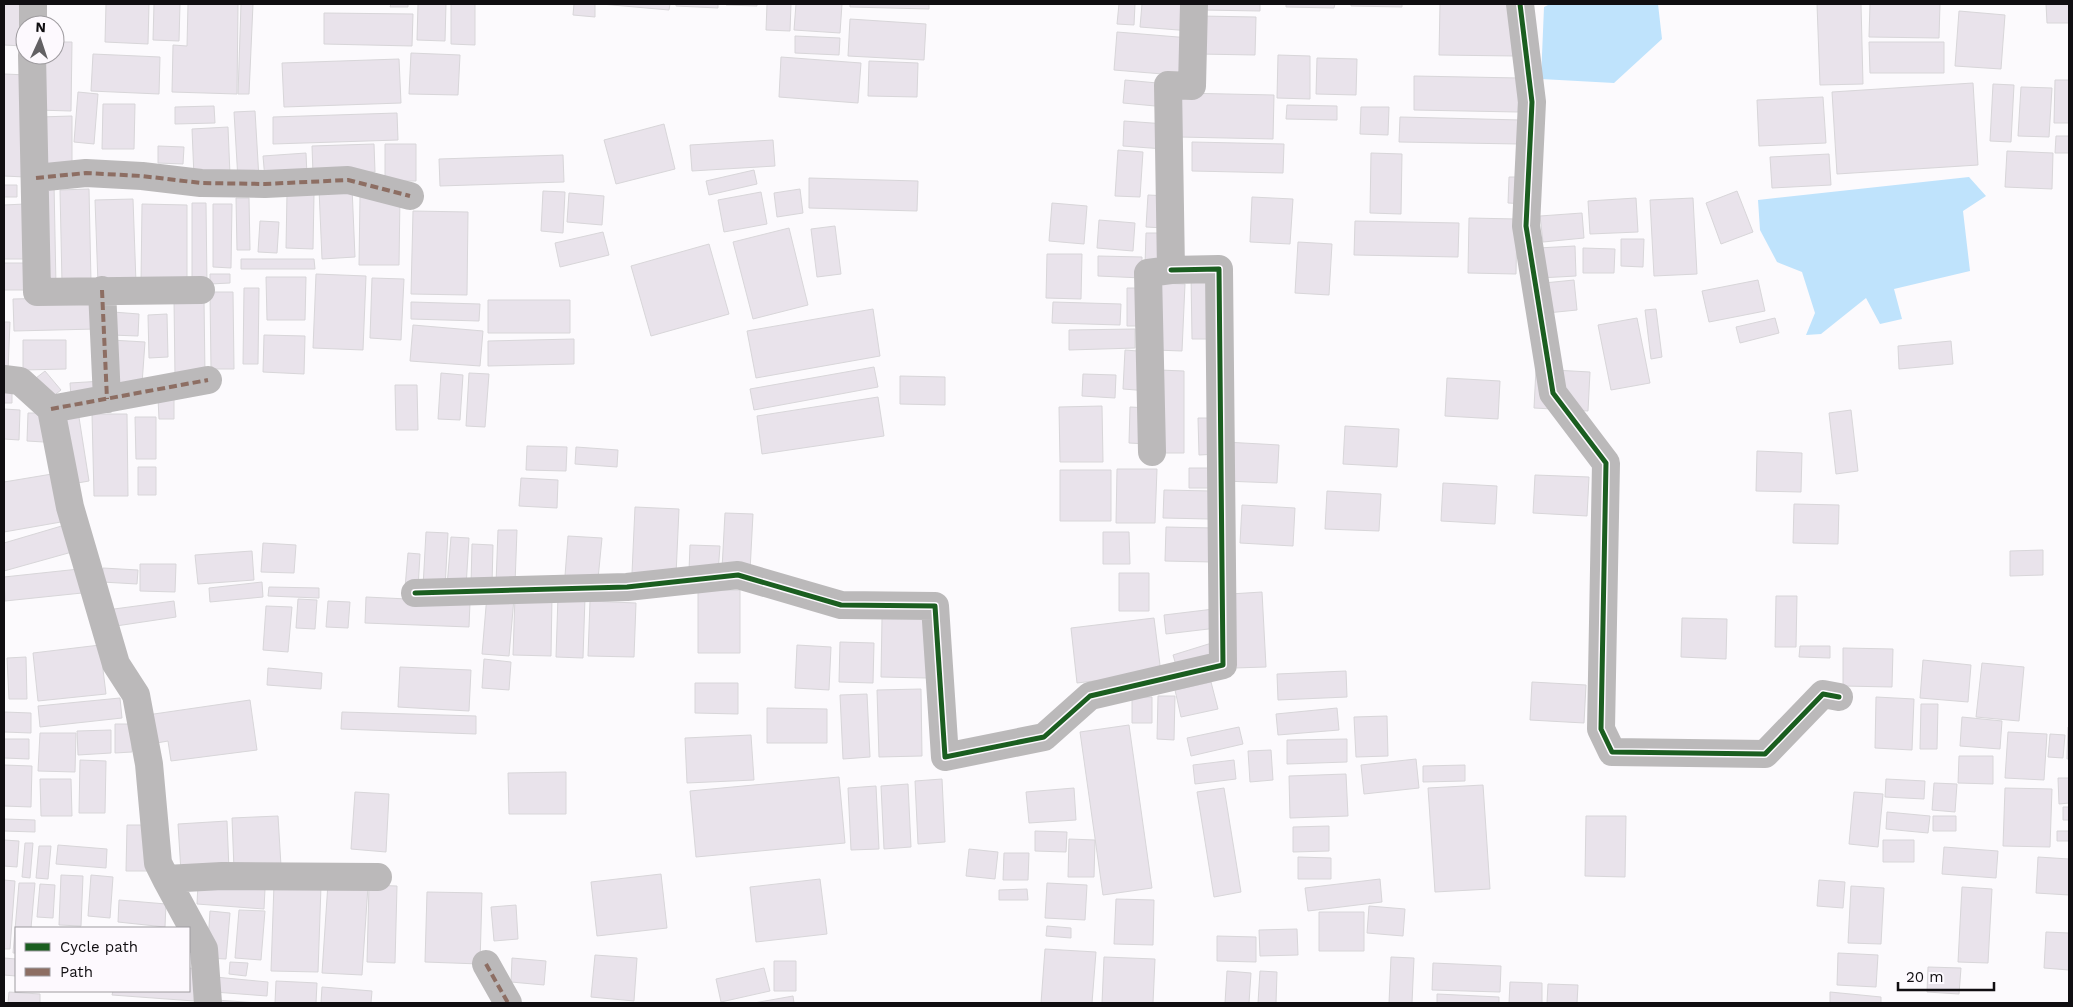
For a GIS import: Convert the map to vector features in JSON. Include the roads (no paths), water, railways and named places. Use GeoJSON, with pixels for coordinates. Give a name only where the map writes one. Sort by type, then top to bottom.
{"type":"FeatureCollection","features":[{"type":"Feature","properties":{"kind":"street"},"geometry":{"type":"LineString","coordinates":[[1171,270],[1168,85],[1192,86],[1194,4]]}},
{"type":"Feature","properties":{"kind":"street"},"geometry":{"type":"LineString","coordinates":[[1520,4],[1532,102],[1526,226],[1553,393],[1606,463],[1601,730],[1612,752],[1765,754],[1822,694],[1839,697]]}},
{"type":"Feature","properties":{"kind":"street"},"geometry":{"type":"LineString","coordinates":[[32,65],[37,292],[201,290]]}},
{"type":"Feature","properties":{"kind":"street"},"geometry":{"type":"LineString","coordinates":[[36,178],[86,173],[142,176],[201,183],[265,184],[348,180],[410,196]]}},
{"type":"Feature","properties":{"kind":"street"},"geometry":{"type":"LineString","coordinates":[[415,593],[628,587],[738,575],[841,605],[935,606],[945,757],[1044,737],[1090,696],[1224,665],[1219,269],[1171,270],[1148,273],[1152,452]]}},
{"type":"Feature","properties":{"kind":"street"},"geometry":{"type":"LineString","coordinates":[[102,290],[107,399]]}},
{"type":"Feature","properties":{"kind":"street"},"geometry":{"type":"LineString","coordinates":[[4,379],[20,381],[51,409],[70,507],[116,664],[136,695],[149,764],[158,863],[204,949],[208,1003]]}},
{"type":"Feature","properties":{"kind":"street"},"geometry":{"type":"LineString","coordinates":[[51,409],[208,380]]}},
{"type":"Feature","properties":{"kind":"street"},"geometry":{"type":"LineString","coordinates":[[166,879],[222,876],[378,877]]}},
{"type":"Feature","properties":{"kind":"street"},"geometry":{"type":"LineString","coordinates":[[486,964],[508,1003]]}},
{"type":"Feature","properties":{"kind":"water"},"geometry":{"type":"Polygon","coordinates":[[[1550,4],[1658,4],[1662,39],[1614,83],[1541,79],[1544,7],[1550,4]]]}},
{"type":"Feature","properties":{"kind":"water"},"geometry":{"type":"Polygon","coordinates":[[[1969,177],[1986,196],[1963,211],[1970,271],[1894,289],[1902,319],[1880,324],[1866,298],[1821,334],[1806,335],[1815,313],[1802,272],[1777,262],[1760,230],[1758,200],[1969,177]]]}}]}
